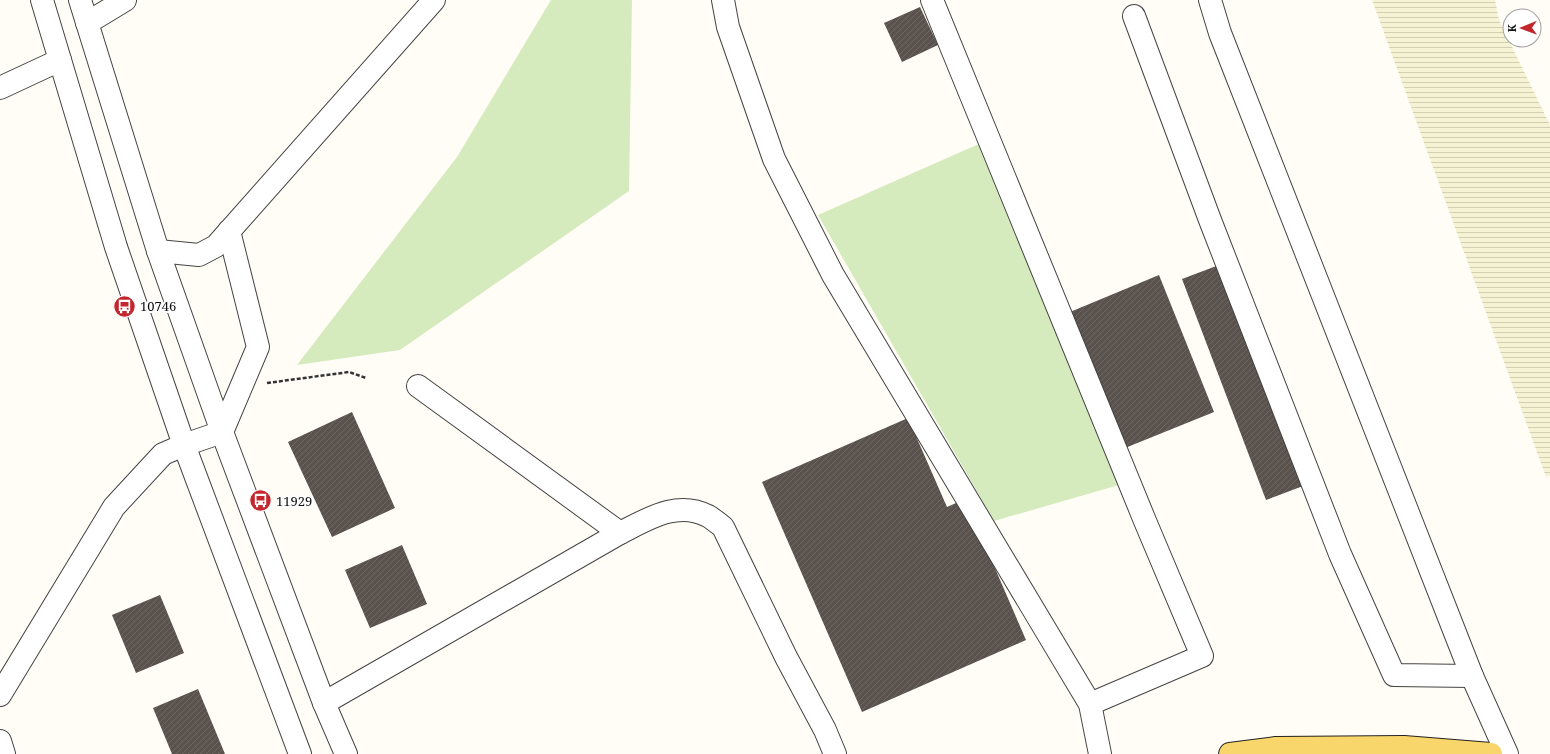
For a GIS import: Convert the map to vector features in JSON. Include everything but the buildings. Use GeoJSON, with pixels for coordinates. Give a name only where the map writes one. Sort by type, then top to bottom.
{"type":"FeatureCollection","features":[{"type":"Feature","properties":{"kind":"main road"},"geometry":{"type":"LineString","coordinates":[[1230,754],[1276,748],[1404,747],[1491,754]]}},
{"type":"Feature","properties":{"kind":"street"},"geometry":{"type":"LineString","coordinates":[[42,0],[116,247],[184,445],[300,754]]}},
{"type":"Feature","properties":{"kind":"street"},"geometry":{"type":"LineString","coordinates":[[80,0],[158,251],[222,432],[324,703],[346,754]]}},
{"type":"Feature","properties":{"kind":"street"},"geometry":{"type":"LineString","coordinates":[[87,23],[125,0]]}},
{"type":"Feature","properties":{"kind":"street"},"geometry":{"type":"LineString","coordinates":[[158,251],[199,255],[216,246],[434,0]]}},
{"type":"Feature","properties":{"kind":"street"},"geometry":{"type":"LineString","coordinates":[[723,0],[728,27],[774,159],[833,275],[1090,704],[1100,754]]}},
{"type":"Feature","properties":{"kind":"street"},"geometry":{"type":"LineString","coordinates":[[932,0],[1145,521],[1202,656],[1090,704]]}},
{"type":"Feature","properties":{"kind":"street"},"geometry":{"type":"LineString","coordinates":[[1210,0],[1232,62],[1472,676],[1507,754]]}},
{"type":"Feature","properties":{"kind":"street"},"geometry":{"type":"LineString","coordinates":[[1134,16],[1210,220],[1340,554],[1394,675],[1472,676]]}},
{"type":"Feature","properties":{"kind":"street"},"geometry":{"type":"LineString","coordinates":[[0,88],[60,60]]}},
{"type":"Feature","properties":{"kind":"street"},"geometry":{"type":"LineString","coordinates":[[0,695],[114,507],[163,454],[222,432],[258,347],[229,232]]}},
{"type":"Feature","properties":{"kind":"street"},"geometry":{"type":"LineString","coordinates":[[418,386],[620,533]]}},
{"type":"Feature","properties":{"kind":"street"},"geometry":{"type":"LineString","coordinates":[[324,703],[620,533],[656,514],[674,510],[693,511],[708,516],[723,527],[786,658],[825,730],[835,754]]}},
{"type":"Feature","properties":{"kind":"street"},"geometry":{"type":"LineString","coordinates":[[0,741],[4,754]]}},
{"type":"Feature","properties":{"kind":"path"},"geometry":{"type":"LineString","coordinates":[[241,387],[349,372],[366,378]]}},
{"type":"Feature","properties":{"kind":"shaded area"},"geometry":{"type":"Polygon","coordinates":[[[1372,0],[1495,0],[1499,20],[1502,26],[1502,48],[1513,48],[1550,125],[1550,476],[1546,477],[1372,0]]]}},
{"type":"Feature","properties":{"kind":"green space"},"geometry":{"type":"Polygon","coordinates":[[[551,0],[632,0],[629,191],[400,350],[297,365],[457,157],[551,0]]]}},
{"type":"Feature","properties":{"kind":"green space"},"geometry":{"type":"Polygon","coordinates":[[[981,143],[1119,485],[994,521],[818,215],[981,143]]]}},
{"type":"Feature","properties":{"kind":"place","name":"10746"},"geometry":{"type":"Point","coordinates":[124,306]}},
{"type":"Feature","properties":{"kind":"place","name":"11929"},"geometry":{"type":"Point","coordinates":[261,501]}}]}
